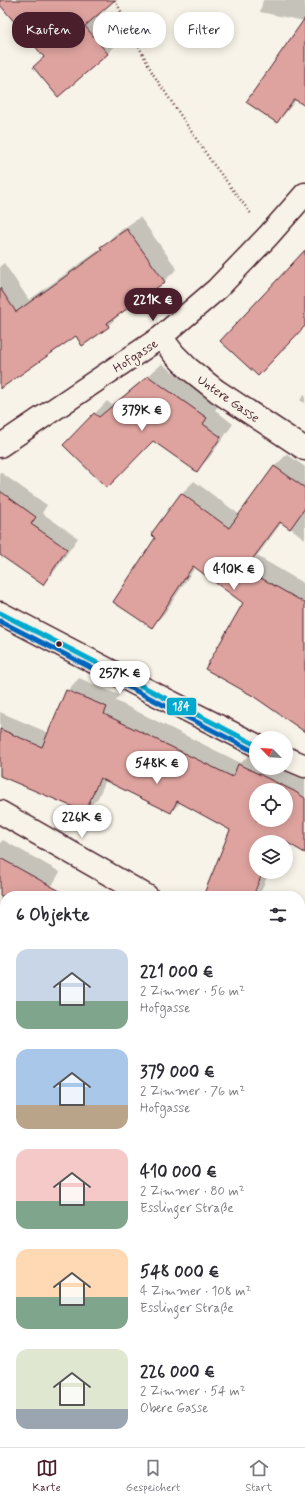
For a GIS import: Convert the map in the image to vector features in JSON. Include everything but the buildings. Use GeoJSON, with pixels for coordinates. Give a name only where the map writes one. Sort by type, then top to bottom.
{"type":"FeatureCollection","features":[{"type":"Feature","properties":{"kind":"street","name":"Hofgasse"},"geometry":{"type":"LineString","coordinates":[[0,446],[161,337],[217,289],[268,236],[305,194]]}},
{"type":"Feature","properties":{"kind":"street","name":"Untere Gasse"},"geometry":{"type":"LineString","coordinates":[[161,337],[174,354],[188,368],[217,391],[305,449]]}},
{"type":"Feature","properties":{"kind":"street"},"geometry":{"type":"LineString","coordinates":[[0,613],[151,692],[249,741]]}},
{"type":"Feature","properties":{"kind":"street"},"geometry":{"type":"LineString","coordinates":[[293,761],[305,766]]}},
{"type":"Feature","properties":{"kind":"street"},"geometry":{"type":"LineString","coordinates":[[0,812],[138,891]]}},
{"type":"Feature","properties":{"kind":"path"},"geometry":{"type":"LineString","coordinates":[[115,0],[153,74],[211,161],[268,236]]}},
{"type":"Feature","properties":{"kind":"transit line","name":"184"},"geometry":{"type":"LineString","coordinates":[[0,613],[249,741]]}},
{"type":"Feature","properties":{"kind":"transit line"},"geometry":{"type":"LineString","coordinates":[[0,621],[249,749]]}}]}
